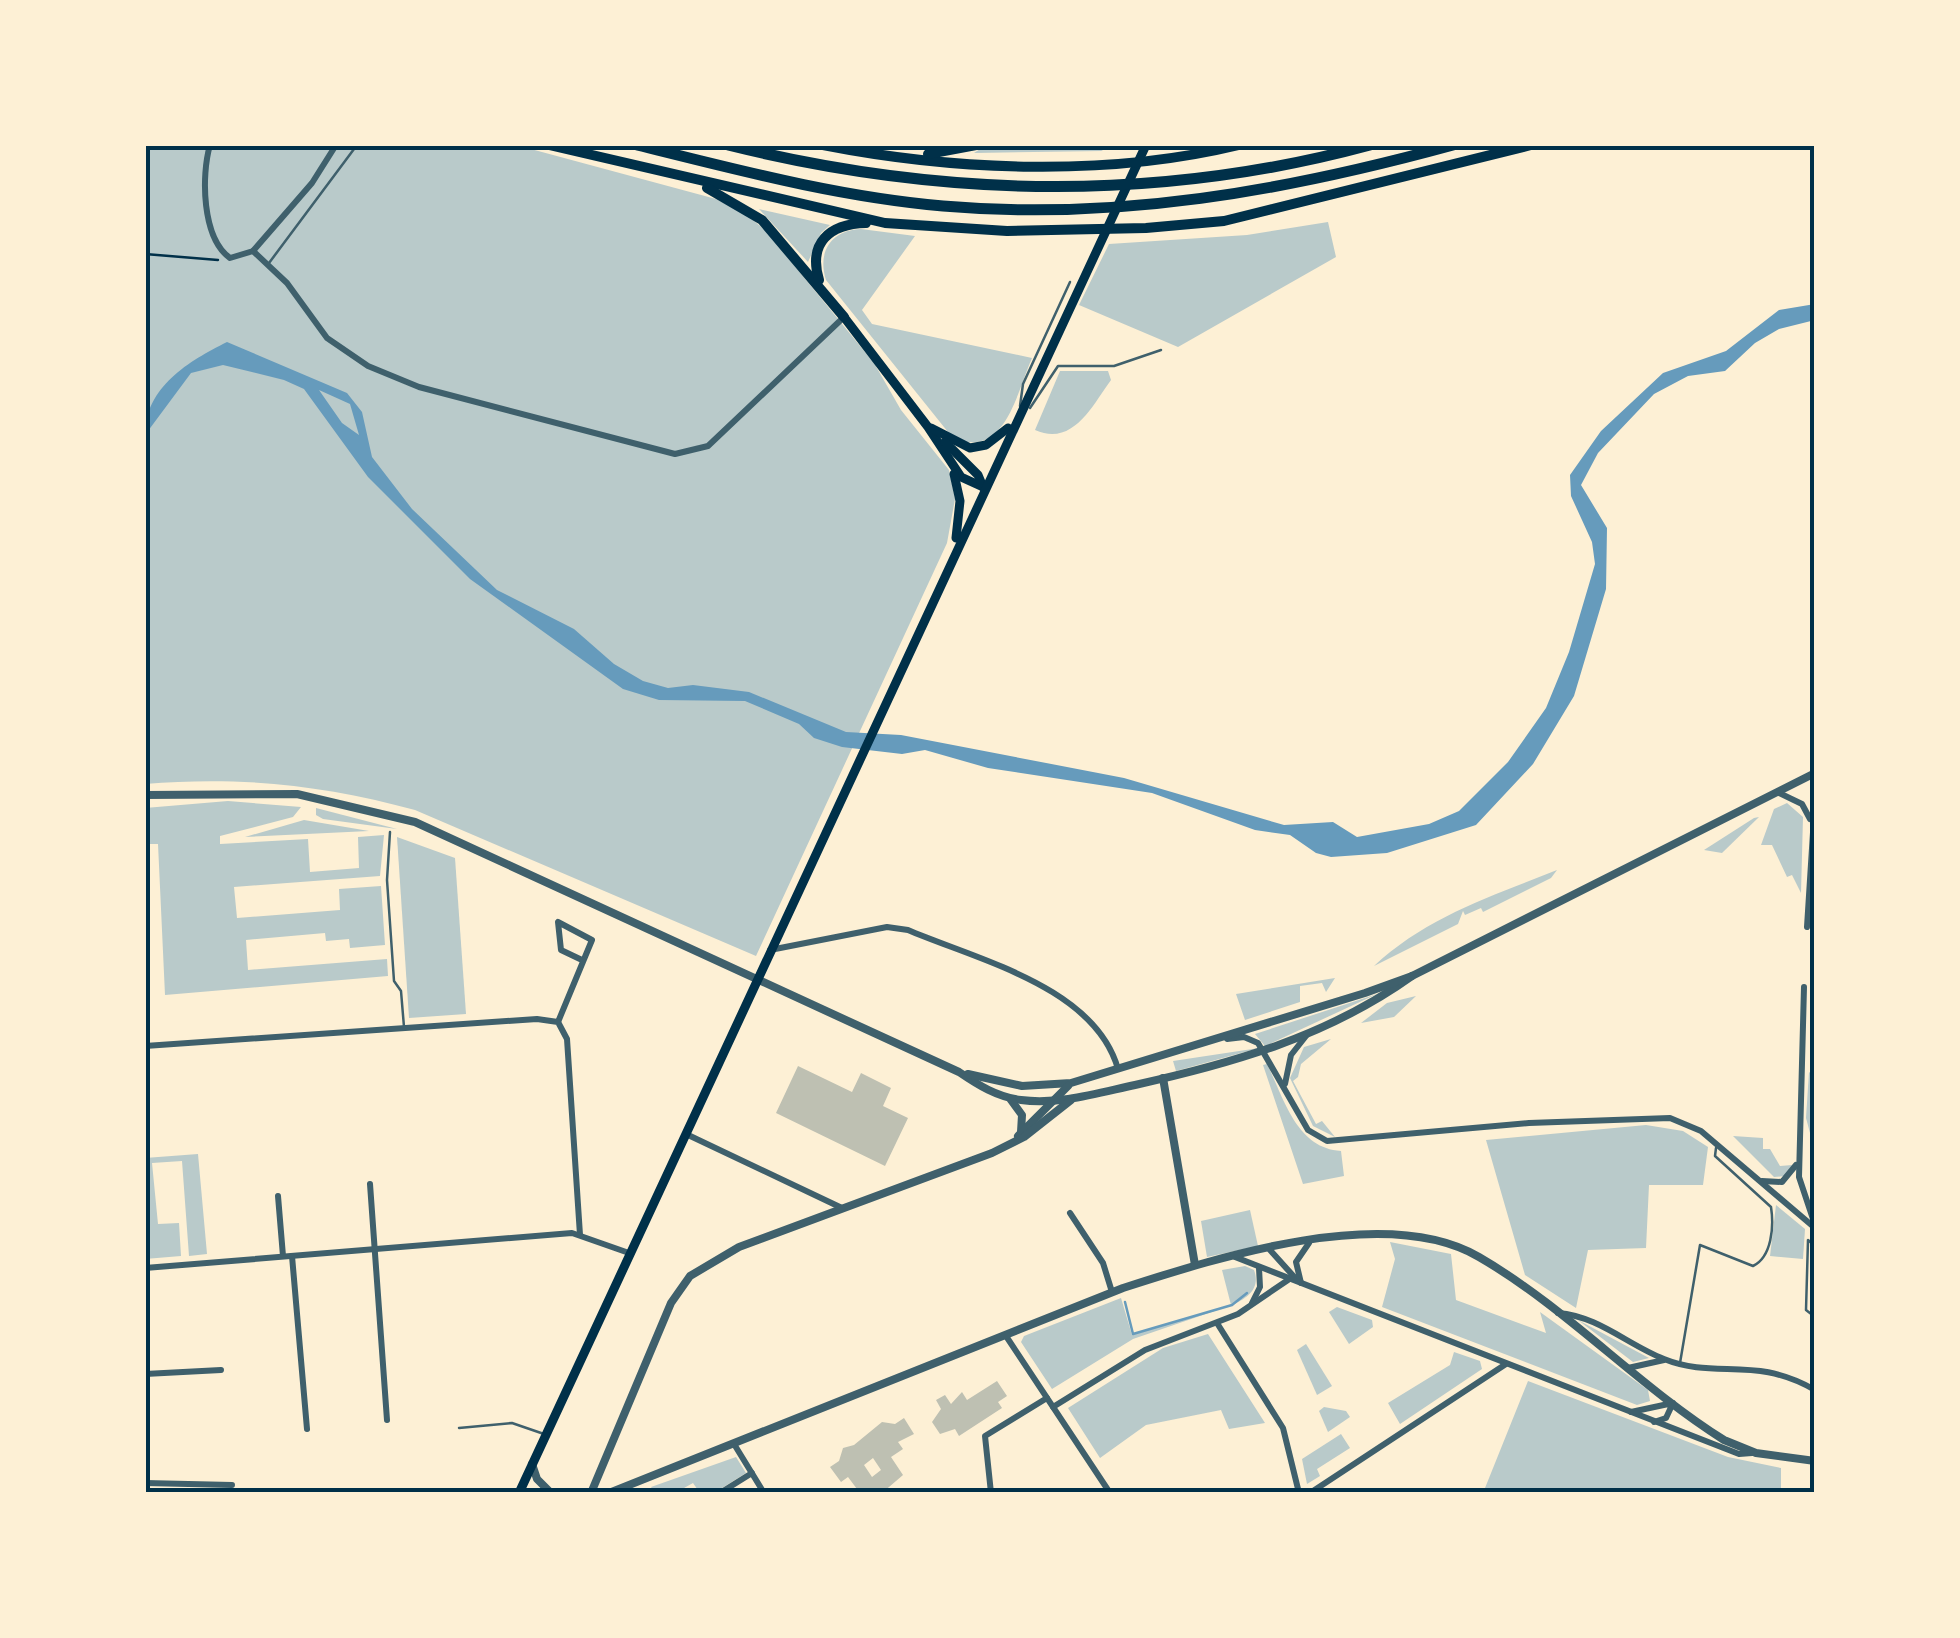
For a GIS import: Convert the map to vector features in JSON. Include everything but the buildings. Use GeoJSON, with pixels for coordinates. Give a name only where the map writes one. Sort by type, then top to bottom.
{"type":"FeatureCollection","features":[{"type":"Feature","properties":{"kind":"highway"},"geometry":{"type":"LineString","coordinates":[[549,145],[885,223]]}},
{"type":"Feature","properties":{"kind":"highway"},"geometry":{"type":"LineString","coordinates":[[637,145],[893,200],[1045,210],[1158,206],[1281,189],[1453,145]]}},
{"type":"Feature","properties":{"kind":"highway"},"geometry":{"type":"LineString","coordinates":[[728,145],[917,182],[1072,190],[1259,171],[1370,145]]}},
{"type":"Feature","properties":{"kind":"highway"},"geometry":{"type":"LineString","coordinates":[[823,145],[878,155],[1057,164],[1152,160],[1239,145]]}},
{"type":"Feature","properties":{"kind":"highway"},"geometry":{"type":"LineString","coordinates":[[878,155],[953,152],[976,145]]}},
{"type":"Feature","properties":{"kind":"highway"},"geometry":{"type":"LineString","coordinates":[[820,286],[814,256],[829,231],[844,224],[1053,231],[1224,221],[1532,145]]}},
{"type":"Feature","properties":{"kind":"highway"},"geometry":{"type":"LineString","coordinates":[[678,176],[733,200],[762,220],[844,316]]}},
{"type":"Feature","properties":{"kind":"main road"},"geometry":{"type":"LineString","coordinates":[[519,1493],[983,487],[1146,145]]}},
{"type":"Feature","properties":{"kind":"main road"},"geometry":{"type":"LineString","coordinates":[[844,316],[928,426],[952,466],[967,483],[983,487]]}},
{"type":"Feature","properties":{"kind":"main road"},"geometry":{"type":"LineString","coordinates":[[928,426],[970,448],[986,444],[1014,423]]}},
{"type":"Feature","properties":{"kind":"main road"},"geometry":{"type":"LineString","coordinates":[[928,426],[978,475],[983,487]]}},
{"type":"Feature","properties":{"kind":"main road"},"geometry":{"type":"LineString","coordinates":[[952,466],[960,501],[954,551]]}},
{"type":"Feature","properties":{"kind":"street"},"geometry":{"type":"LineString","coordinates":[[210,145],[206,180],[210,220],[216,242],[230,258],[253,252],[312,182],[336,145]]}},
{"type":"Feature","properties":{"kind":"street"},"geometry":{"type":"LineString","coordinates":[[253,252],[269,263],[327,338],[384,374],[675,454],[708,446],[844,316]]}},
{"type":"Feature","properties":{"kind":"street"},"geometry":{"type":"LineString","coordinates":[[145,795],[238,791],[297,794],[416,822],[1008,1097],[1052,1100],[1164,1078],[1264,1052],[1306,1036],[1412,976],[1815,773]]}},
{"type":"Feature","properties":{"kind":"street"},"geometry":{"type":"LineString","coordinates":[[1778,792],[1802,804],[1811,824]]}},
{"type":"Feature","properties":{"kind":"street"},"geometry":{"type":"LineString","coordinates":[[1807,927],[1815,801]]}},
{"type":"Feature","properties":{"kind":"street"},"geometry":{"type":"LineString","coordinates":[[580,1235],[567,1039],[558,1022],[592,940],[558,922],[561,950],[582,960]]}},
{"type":"Feature","properties":{"kind":"street"},"geometry":{"type":"LineString","coordinates":[[769,954],[887,927],[908,930],[1056,994],[1107,1040],[1119,1070]]}},
{"type":"Feature","properties":{"kind":"street"},"geometry":{"type":"LineString","coordinates":[[958,1072],[1022,1086],[1072,1083],[1223,1039],[1412,976]]}},
{"type":"Feature","properties":{"kind":"street"},"geometry":{"type":"LineString","coordinates":[[1804,987],[1798,1159],[1800,1187],[1815,1227]]}},
{"type":"Feature","properties":{"kind":"street"},"geometry":{"type":"LineString","coordinates":[[145,1046],[543,1019],[558,1022]]}},
{"type":"Feature","properties":{"kind":"street"},"geometry":{"type":"LineString","coordinates":[[1285,1091],[1287,1064],[1306,1036]]}},
{"type":"Feature","properties":{"kind":"street"},"geometry":{"type":"LineString","coordinates":[[1223,1039],[1250,1038],[1264,1052],[1308,1130],[1334,1142],[1529,1123],[1662,1116],[1690,1124],[1815,1227]]}},
{"type":"Feature","properties":{"kind":"street"},"geometry":{"type":"LineString","coordinates":[[1158,1058],[1195,1265]]}},
{"type":"Feature","properties":{"kind":"street"},"geometry":{"type":"LineString","coordinates":[[1009,1144],[1072,1083]]}},
{"type":"Feature","properties":{"kind":"street"},"geometry":{"type":"LineString","coordinates":[[1008,1097],[1022,1115],[1020,1134]]}},
{"type":"Feature","properties":{"kind":"street"},"geometry":{"type":"LineString","coordinates":[[591,1493],[671,1302],[690,1276],[739,1247],[1009,1144],[1075,1098]]}},
{"type":"Feature","properties":{"kind":"street"},"geometry":{"type":"LineString","coordinates":[[685,1133],[843,1208]]}},
{"type":"Feature","properties":{"kind":"street"},"geometry":{"type":"LineString","coordinates":[[1762,1181],[1787,1179],[1798,1159]]}},
{"type":"Feature","properties":{"kind":"street"},"geometry":{"type":"LineString","coordinates":[[370,1184],[387,1420]]}},
{"type":"Feature","properties":{"kind":"street"},"geometry":{"type":"LineString","coordinates":[[278,1196],[307,1429]]}},
{"type":"Feature","properties":{"kind":"street"},"geometry":{"type":"LineString","coordinates":[[1070,1213],[1103,1263],[1112,1292]]}},
{"type":"Feature","properties":{"kind":"street"},"geometry":{"type":"LineString","coordinates":[[609,1493],[1112,1292],[1195,1265],[1382,1232],[1426,1237],[1479,1257],[1673,1404],[1724,1440],[1756,1453]]}},
{"type":"Feature","properties":{"kind":"street"},"geometry":{"type":"LineString","coordinates":[[145,1268],[580,1235],[629,1253]]}},
{"type":"Feature","properties":{"kind":"street"},"geometry":{"type":"LineString","coordinates":[[1302,1284],[1296,1262],[1309,1242]]}},
{"type":"Feature","properties":{"kind":"street"},"geometry":{"type":"LineString","coordinates":[[1270,1250],[1273,1273]]}},
{"type":"Feature","properties":{"kind":"street"},"geometry":{"type":"LineString","coordinates":[[1270,1250],[1291,1278]]}},
{"type":"Feature","properties":{"kind":"street"},"geometry":{"type":"LineString","coordinates":[[1235,1257],[1738,1454],[1815,1461]]}},
{"type":"Feature","properties":{"kind":"street"},"geometry":{"type":"LineString","coordinates":[[1258,1266],[1260,1287]]}},
{"type":"Feature","properties":{"kind":"street"},"geometry":{"type":"LineString","coordinates":[[1248,1308],[1273,1273]]}},
{"type":"Feature","properties":{"kind":"street"},"geometry":{"type":"LineString","coordinates":[[1053,1407],[1144,1350],[1248,1308],[1291,1278]]}},
{"type":"Feature","properties":{"kind":"street"},"geometry":{"type":"LineString","coordinates":[[1556,1313],[1580,1314],[1665,1360],[1770,1370],[1815,1390]]}},
{"type":"Feature","properties":{"kind":"street"},"geometry":{"type":"LineString","coordinates":[[1217,1323],[1283,1428],[1299,1493]]}},
{"type":"Feature","properties":{"kind":"street"},"geometry":{"type":"LineString","coordinates":[[1006,1336],[1110,1493]]}},
{"type":"Feature","properties":{"kind":"street"},"geometry":{"type":"LineString","coordinates":[[1628,1368],[1665,1360]]}},
{"type":"Feature","properties":{"kind":"street"},"geometry":{"type":"LineString","coordinates":[[1310,1493],[1507,1363]]}},
{"type":"Feature","properties":{"kind":"street"},"geometry":{"type":"LineString","coordinates":[[145,1374],[222,1370]]}},
{"type":"Feature","properties":{"kind":"street"},"geometry":{"type":"LineString","coordinates":[[1646,1409],[1653,1400],[1652,1388]]}},
{"type":"Feature","properties":{"kind":"street"},"geometry":{"type":"LineString","coordinates":[[991,1493],[985,1436],[1047,1398]]}},
{"type":"Feature","properties":{"kind":"street"},"geometry":{"type":"LineString","coordinates":[[1630,1412],[1673,1404]]}},
{"type":"Feature","properties":{"kind":"street"},"geometry":{"type":"LineString","coordinates":[[1654,1422],[1666,1418],[1673,1404]]}},
{"type":"Feature","properties":{"kind":"street"},"geometry":{"type":"LineString","coordinates":[[734,1444],[764,1493]]}},
{"type":"Feature","properties":{"kind":"street"},"geometry":{"type":"LineString","coordinates":[[532,1464],[536,1479],[550,1493]]}},
{"type":"Feature","properties":{"kind":"street"},"geometry":{"type":"LineString","coordinates":[[720,1493],[752,1473]]}},
{"type":"Feature","properties":{"kind":"street"},"geometry":{"type":"LineString","coordinates":[[145,1482],[232,1486]]}},
{"type":"Feature","properties":{"kind":"street"},"geometry":{"type":"LineString","coordinates":[[637,1483],[642,1493]]}},
{"type":"Feature","properties":{"kind":"lane"},"geometry":{"type":"LineString","coordinates":[[269,263],[357,145]]}},
{"type":"Feature","properties":{"kind":"lane"},"geometry":{"type":"LineString","coordinates":[[1019,412],[1023,384],[1070,282]]}},
{"type":"Feature","properties":{"kind":"lane"},"geometry":{"type":"LineString","coordinates":[[1019,412],[1037,402],[1057,366],[1114,366],[1161,350]]}},
{"type":"Feature","properties":{"kind":"lane"},"geometry":{"type":"LineString","coordinates":[[390,832],[387,880],[394,980],[401,991],[404,1028]]}},
{"type":"Feature","properties":{"kind":"lane"},"geometry":{"type":"LineString","coordinates":[[1680,1364],[1700,1245],[1753,1266],[1763,1260],[1768,1245],[1771,1208],[1715,1156],[1716,1143]]}},
{"type":"Feature","properties":{"kind":"lane"},"geometry":{"type":"LineString","coordinates":[[1815,1246],[1808,1240],[1806,1310],[1815,1317]]}},
{"type":"Feature","properties":{"kind":"lane"},"geometry":{"type":"LineString","coordinates":[[459,1428],[512,1423],[546,1435]]}},
{"type":"Feature","properties":{"kind":"path"},"geometry":{"type":"LineString","coordinates":[[145,254],[200,261],[230,258]]}},
{"type":"Feature","properties":{"kind":"shaded area"},"geometry":{"type":"Polygon","coordinates":[[[145,145],[516,145],[716,199],[747,215],[766,231],[874,363],[901,410],[949,470],[955,499],[947,543],[756,956],[415,810],[347,794],[281,785],[214,781],[145,784],[145,145]]]}},
{"type":"Feature","properties":{"kind":"shaded area"},"geometry":{"type":"Polygon","coordinates":[[[986,145],[1093,145],[1103,151],[974,153],[986,145]]]}},
{"type":"Feature","properties":{"kind":"shaded area"},"geometry":{"type":"Polygon","coordinates":[[[759,209],[830,225],[821,233],[808,262],[759,209]]]}},
{"type":"Feature","properties":{"kind":"shaded area"},"geometry":{"type":"Polygon","coordinates":[[[1328,222],[1336,257],[1178,347],[1079,305],[1109,244],[1247,235],[1328,222]]]}},
{"type":"Feature","properties":{"kind":"shaded area"},"geometry":{"type":"Polygon","coordinates":[[[861,229],[915,236],[862,310],[872,324],[1032,358],[1006,419],[985,440],[970,442],[952,437],[826,280],[823,260],[829,244],[842,233],[861,229]]]}},
{"type":"Feature","properties":{"kind":"shaded area"},"geometry":{"type":"Polygon","coordinates":[[[1060,371],[1108,371],[1111,380],[1089,412],[1071,429],[1048,434],[1035,430],[1060,371]]]}},
{"type":"Feature","properties":{"kind":"shaded area"},"geometry":{"type":"Polygon","coordinates":[[[228,801],[301,807],[293,817],[220,836],[220,844],[308,839],[310,872],[359,868],[358,837],[384,835],[380,876],[234,887],[237,918],[340,910],[339,889],[381,886],[385,945],[350,948],[349,939],[326,941],[325,933],[246,940],[248,970],[387,959],[388,976],[165,995],[158,844],[145,844],[145,808],[228,801]]]}},
{"type":"Feature","properties":{"kind":"shaded area"},"geometry":{"type":"Polygon","coordinates":[[[1787,803],[1803,817],[1801,893],[1792,875],[1787,877],[1772,845],[1761,845],[1774,809],[1787,803]]]}},
{"type":"Feature","properties":{"kind":"shaded area"},"geometry":{"type":"Polygon","coordinates":[[[316,808],[397,829],[323,819],[316,815],[316,808]]]}},
{"type":"Feature","properties":{"kind":"shaded area"},"geometry":{"type":"Polygon","coordinates":[[[1759,817],[1722,853],[1704,850],[1754,818],[1759,817]]]}},
{"type":"Feature","properties":{"kind":"shaded area"},"geometry":{"type":"Polygon","coordinates":[[[304,820],[369,831],[245,837],[304,820]]]}},
{"type":"Feature","properties":{"kind":"shaded area"},"geometry":{"type":"Polygon","coordinates":[[[397,837],[455,858],[466,1014],[409,1018],[397,837]]]}},
{"type":"Feature","properties":{"kind":"shaded area"},"geometry":{"type":"Polygon","coordinates":[[[1557,870],[1551,878],[1483,912],[1481,908],[1465,915],[1463,911],[1458,924],[1374,966],[1438,921],[1557,870]]]}},
{"type":"Feature","properties":{"kind":"shaded area"},"geometry":{"type":"Polygon","coordinates":[[[1335,978],[1326,992],[1322,983],[1300,986],[1300,1002],[1245,1020],[1236,994],[1335,978]]]}},
{"type":"Feature","properties":{"kind":"shaded area"},"geometry":{"type":"Polygon","coordinates":[[[1377,994],[1265,1046],[1255,1034],[1377,994]]]}},
{"type":"Feature","properties":{"kind":"shaded area"},"geometry":{"type":"Polygon","coordinates":[[[1416,996],[1394,1017],[1361,1023],[1387,1003],[1416,996]]]}},
{"type":"Feature","properties":{"kind":"shaded area"},"geometry":{"type":"Polygon","coordinates":[[[1331,1039],[1301,1064],[1293,1081],[1316,1124],[1322,1121],[1335,1137],[1313,1126],[1290,1078],[1304,1047],[1331,1039]]]}},
{"type":"Feature","properties":{"kind":"shaded area"},"geometry":{"type":"Polygon","coordinates":[[[1259,1048],[1176,1071],[1173,1061],[1259,1048]]]}},
{"type":"Feature","properties":{"kind":"shaded area"},"geometry":{"type":"Polygon","coordinates":[[[1267,1064],[1302,1131],[1326,1148],[1341,1151],[1344,1176],[1303,1184],[1263,1065],[1267,1064]]]}},
{"type":"Feature","properties":{"kind":"shaded area"},"geometry":{"type":"Polygon","coordinates":[[[1809,1072],[1815,1077],[1815,1123],[1810,1133],[1806,1118],[1809,1072]]]}},
{"type":"Feature","properties":{"kind":"shaded area"},"geometry":{"type":"Polygon","coordinates":[[[1646,1125],[1683,1131],[1708,1147],[1703,1185],[1649,1185],[1646,1248],[1588,1250],[1576,1308],[1525,1275],[1486,1140],[1646,1125]]]}},
{"type":"Feature","properties":{"kind":"shaded area"},"geometry":{"type":"Polygon","coordinates":[[[1733,1136],[1763,1138],[1763,1149],[1770,1149],[1780,1166],[1792,1165],[1785,1176],[1774,1177],[1733,1136]]]}},
{"type":"Feature","properties":{"kind":"shaded area"},"geometry":{"type":"Polygon","coordinates":[[[198,1154],[207,1254],[189,1256],[182,1161],[152,1163],[158,1224],[179,1223],[181,1256],[145,1259],[145,1158],[198,1154]]]}},
{"type":"Feature","properties":{"kind":"shaded area"},"geometry":{"type":"Polygon","coordinates":[[[1776,1205],[1805,1229],[1803,1259],[1770,1256],[1776,1205]]]}},
{"type":"Feature","properties":{"kind":"shaded area"},"geometry":{"type":"Polygon","coordinates":[[[1250,1210],[1258,1246],[1207,1257],[1201,1221],[1250,1210]]]}},
{"type":"Feature","properties":{"kind":"shaded area"},"geometry":{"type":"Polygon","coordinates":[[[1390,1242],[1451,1254],[1456,1300],[1546,1333],[1540,1312],[1648,1390],[1650,1401],[1637,1405],[1382,1307],[1395,1259],[1390,1242]]]}},
{"type":"Feature","properties":{"kind":"shaded area"},"geometry":{"type":"Polygon","coordinates":[[[1245,1266],[1254,1270],[1256,1282],[1243,1299],[1232,1305],[1133,1339],[1052,1389],[1021,1342],[1024,1336],[1121,1298],[1132,1335],[1231,1305],[1222,1270],[1245,1266]]]}},
{"type":"Feature","properties":{"kind":"shaded area"},"geometry":{"type":"Polygon","coordinates":[[[1337,1307],[1372,1320],[1373,1327],[1349,1344],[1329,1312],[1337,1307]]]}},
{"type":"Feature","properties":{"kind":"shaded area"},"geometry":{"type":"Polygon","coordinates":[[[1578,1320],[1649,1358],[1633,1362],[1578,1320]]]}},
{"type":"Feature","properties":{"kind":"shaded area"},"geometry":{"type":"Polygon","coordinates":[[[1208,1334],[1265,1423],[1229,1429],[1221,1410],[1146,1425],[1100,1458],[1068,1408],[1163,1348],[1208,1334]]]}},
{"type":"Feature","properties":{"kind":"shaded area"},"geometry":{"type":"Polygon","coordinates":[[[1306,1344],[1332,1386],[1317,1395],[1297,1350],[1306,1344]]]}},
{"type":"Feature","properties":{"kind":"shaded area"},"geometry":{"type":"Polygon","coordinates":[[[1454,1352],[1480,1361],[1482,1369],[1400,1424],[1388,1403],[1450,1365],[1454,1352]]]}},
{"type":"Feature","properties":{"kind":"shaded area"},"geometry":{"type":"Polygon","coordinates":[[[1528,1381],[1728,1457],[1781,1468],[1781,1493],[1483,1493],[1528,1381]]]}},
{"type":"Feature","properties":{"kind":"shaded area"},"geometry":{"type":"Polygon","coordinates":[[[1324,1407],[1346,1411],[1350,1417],[1328,1432],[1319,1411],[1324,1407]]]}},
{"type":"Feature","properties":{"kind":"shaded area"},"geometry":{"type":"Polygon","coordinates":[[[1341,1434],[1350,1448],[1317,1469],[1320,1476],[1307,1484],[1302,1459],[1341,1434]]]}},
{"type":"Feature","properties":{"kind":"shaded area"},"geometry":{"type":"Polygon","coordinates":[[[736,1457],[746,1473],[714,1493],[700,1493],[693,1483],[675,1493],[655,1493],[651,1487],[736,1457]]]}},
{"type":"Feature","properties":{"kind":"water"},"geometry":{"type":"Polygon","coordinates":[[[1815,304],[1815,320],[1779,329],[1755,343],[1725,371],[1688,376],[1654,394],[1598,453],[1581,485],[1607,528],[1606,589],[1574,696],[1533,764],[1476,825],[1387,853],[1331,857],[1316,853],[1290,835],[1255,830],[1152,793],[988,768],[925,750],[902,754],[842,747],[814,738],[799,724],[745,701],[659,700],[623,689],[470,579],[368,477],[304,389],[284,380],[223,365],[191,373],[145,435],[152,403],[161,389],[184,367],[227,342],[347,393],[362,412],[372,457],[412,509],[497,590],[574,629],[614,664],[643,681],[668,688],[693,685],[749,692],[846,732],[901,735],[1124,778],[1284,825],[1333,822],[1357,837],[1429,824],[1459,811],[1508,762],[1546,708],[1569,652],[1595,564],[1592,542],[1571,496],[1570,475],[1601,431],[1663,373],[1726,351],[1779,310],[1815,304]],[[319,390],[342,423],[359,435],[350,404],[319,390]]]}},
{"type":"Feature","properties":{"kind":"waterway"},"geometry":{"type":"LineString","coordinates":[[1125,1302],[1133,1334],[1232,1305],[1247,1293]]}}]}
